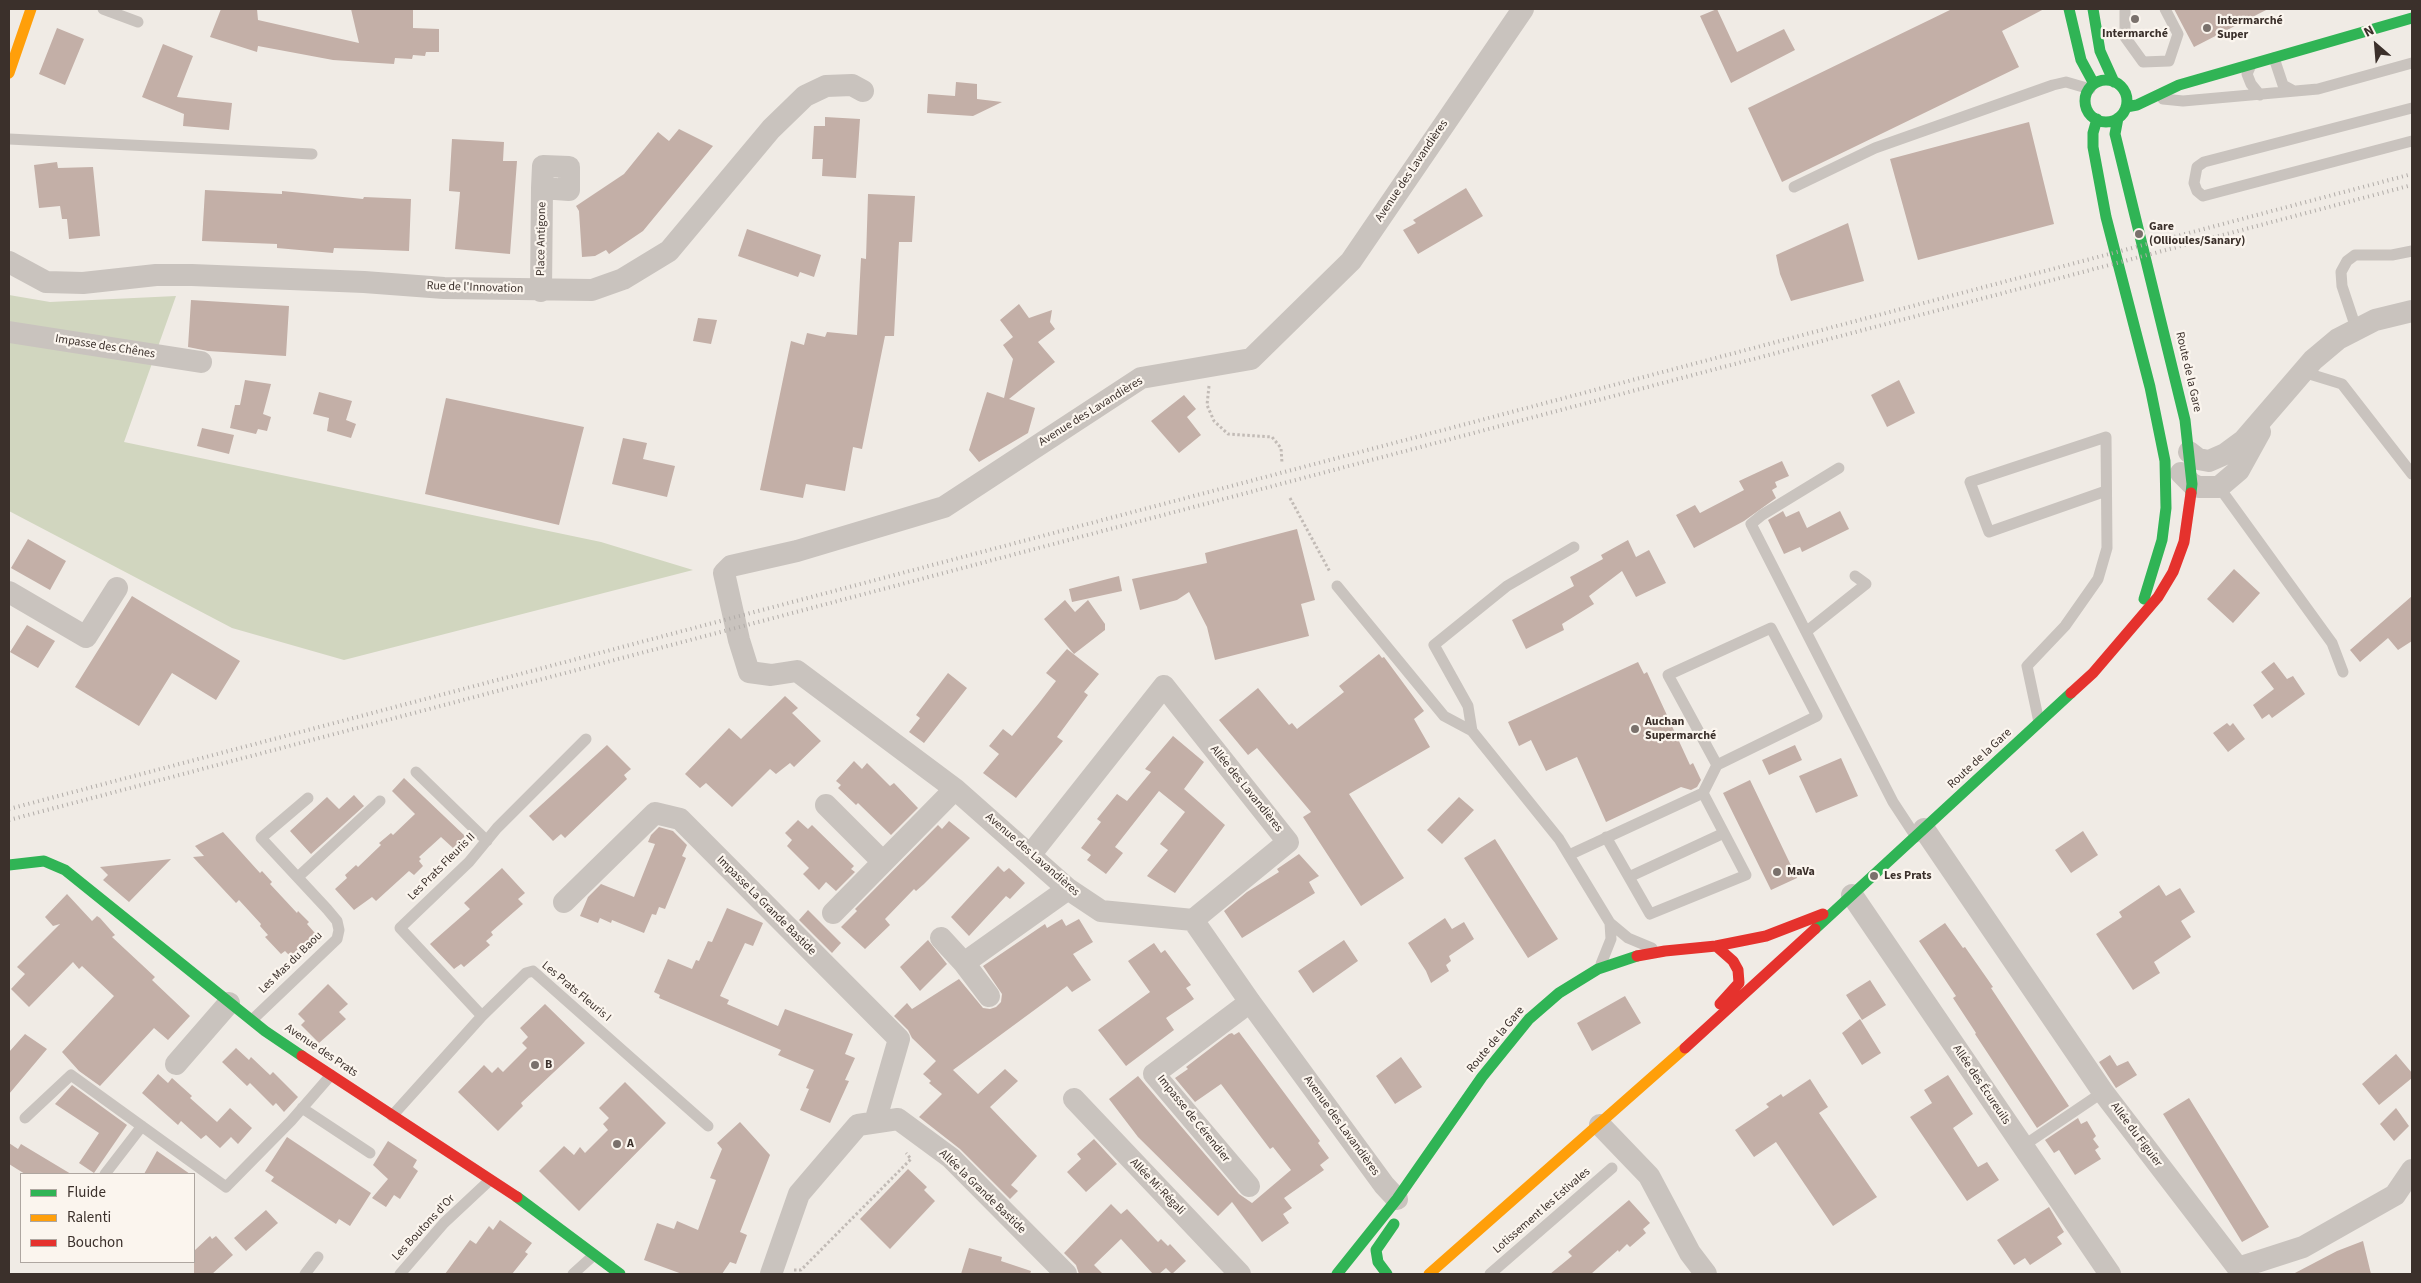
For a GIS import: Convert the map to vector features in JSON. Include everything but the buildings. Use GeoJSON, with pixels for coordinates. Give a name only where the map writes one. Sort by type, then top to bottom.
{"type":"FeatureCollection","features":[{"type":"Feature","properties":{"kind":"main road"},"geometry":{"type":"LineString","coordinates":[[9,73],[31,9]]}},
{"type":"Feature","properties":{"kind":"main road"},"geometry":{"type":"LineString","coordinates":[[2069,9],[2075,40],[2092,87]]}},
{"type":"Feature","properties":{"kind":"main road"},"geometry":{"type":"LineString","coordinates":[[2093,9],[2100,51],[2128,87]]}},
{"type":"Feature","properties":{"kind":"main road"},"geometry":{"type":"LineString","coordinates":[[2126,107],[2157,97],[2179,85],[2412,18]]}},
{"type":"Feature","properties":{"kind":"main road"},"geometry":{"type":"LineString","coordinates":[[2128,87],[2126,107],[2118,118],[2111,121],[2097,119],[2086,108],[2086,95],[2092,87],[2102,80],[2128,87],[2179,85]]}},
{"type":"Feature","properties":{"kind":"main road","name":"Route de la Gare"},"geometry":{"type":"LineString","coordinates":[[2118,118],[2115,134],[2197,474]]}},
{"type":"Feature","properties":{"kind":"main road","name":"Route de la Gare"},"geometry":{"type":"LineString","coordinates":[[2097,119],[2093,133],[2093,147],[2100,190],[2150,387],[2165,462],[2166,499],[2162,540],[2145,597],[2134,623]]}},
{"type":"Feature","properties":{"kind":"main road","name":"Route de la Gare"},"geometry":{"type":"LineString","coordinates":[[1434,1272],[1679,1054],[2093,673],[2158,597],[2173,572],[2184,542],[2188,521]]}},
{"type":"Feature","properties":{"kind":"main road","name":"Avenue des Prats"},"geometry":{"type":"LineString","coordinates":[[9,865],[44,861],[65,870],[252,1020],[392,1116],[531,1207],[620,1274]]}},
{"type":"Feature","properties":{"kind":"main road","name":"Route de la Gare"},"geometry":{"type":"LineString","coordinates":[[1337,1274],[1397,1199],[1482,1077],[1529,1019],[1559,993],[1598,969],[1624,959],[1665,951],[1716,946],[1766,936],[1845,902]]}},
{"type":"Feature","properties":{"kind":"main road"},"geometry":{"type":"LineString","coordinates":[[1679,1054],[1683,1042],[1739,983],[1738,970],[1733,961],[1716,946]]}},
{"type":"Feature","properties":{"kind":"main road"},"geometry":{"type":"LineString","coordinates":[[1387,1274],[1378,1262],[1376,1250],[1398,1218],[1397,1199]]}},
{"type":"Feature","properties":{"kind":"street","name":"Avenue des Lavandières"},"geometry":{"type":"LineString","coordinates":[[1397,1199],[1388,1190],[1250,1002],[1193,920],[1101,911],[1068,889],[1031,854],[955,789],[797,671],[771,674],[749,672],[734,622],[724,573],[731,566],[797,551],[944,507],[1141,378],[1250,359],[1351,261],[1523,9]]}},
{"type":"Feature","properties":{"kind":"street","name":"Rue de l'Innovation"},"geometry":{"type":"LineString","coordinates":[[9,262],[46,282],[83,283],[156,275],[192,275],[364,282],[444,288],[495,287],[541,291],[592,290],[623,279],[668,250],[771,129],[805,96],[826,86],[852,84],[863,91]]}},
{"type":"Feature","properties":{"kind":"street","name":"Place Antigone"},"geometry":{"type":"LineString","coordinates":[[541,291],[542,188]]}},
{"type":"Feature","properties":{"kind":"street"},"geometry":{"type":"LineString","coordinates":[[2166,499],[2244,440],[2274,408],[2313,360],[2338,339],[2356,328],[2375,320],[2412,311]]}},
{"type":"Feature","properties":{"kind":"street","name":"Impasse des Chênes"},"geometry":{"type":"LineString","coordinates":[[9,332],[201,362]]}},
{"type":"Feature","properties":{"kind":"street"},"geometry":{"type":"LineString","coordinates":[[2150,387],[2163,401],[2208,496],[2188,521]]}},
{"type":"Feature","properties":{"kind":"street"},"geometry":{"type":"LineString","coordinates":[[9,592],[86,637],[117,588]]}},
{"type":"Feature","properties":{"kind":"street","name":"Allée des Lavandières"},"geometry":{"type":"LineString","coordinates":[[1031,854],[1164,686],[1288,842],[1193,920]]}},
{"type":"Feature","properties":{"kind":"street"},"geometry":{"type":"LineString","coordinates":[[833,913],[955,789]]}},
{"type":"Feature","properties":{"kind":"street"},"geometry":{"type":"LineString","coordinates":[[826,805],[883,862]]}},
{"type":"Feature","properties":{"kind":"street","name":"Impasse La Grande Bastide"},"geometry":{"type":"LineString","coordinates":[[564,902],[655,813],[680,819],[899,1039],[875,1122]]}},
{"type":"Feature","properties":{"kind":"street","name":"Allée du Figuier"},"geometry":{"type":"LineString","coordinates":[[1920,833],[2103,1092],[2238,1268],[2303,1247],[2395,1195],[2412,1170]]}},
{"type":"Feature","properties":{"kind":"street"},"geometry":{"type":"LineString","coordinates":[[964,963],[1068,889]]}},
{"type":"Feature","properties":{"kind":"street","name":"Allée des Écureuils"},"geometry":{"type":"LineString","coordinates":[[1845,902],[2022,1146],[2110,1274]]}},
{"type":"Feature","properties":{"kind":"street"},"geometry":{"type":"LineString","coordinates":[[941,938],[964,963],[989,996]]}},
{"type":"Feature","properties":{"kind":"street","name":"Impasse de Cérendier"},"geometry":{"type":"LineString","coordinates":[[1248,1186],[1154,1074],[1250,1002]]}},
{"type":"Feature","properties":{"kind":"street"},"geometry":{"type":"LineString","coordinates":[[176,1064],[229,1003]]}},
{"type":"Feature","properties":{"kind":"street","name":"Allée Mi-Régali"},"geometry":{"type":"LineString","coordinates":[[1074,1099],[1240,1274]]}},
{"type":"Feature","properties":{"kind":"street","name":"Allée la Grande Bastide"},"geometry":{"type":"LineString","coordinates":[[772,1272],[799,1194],[858,1125],[898,1119],[950,1158],[1066,1274]]}},
{"type":"Feature","properties":{"kind":"street"},"geometry":{"type":"LineString","coordinates":[[1600,1125],[1650,1176],[1690,1253],[1706,1274]]}},
{"type":"Feature","properties":{"kind":"lane"},"geometry":{"type":"LineString","coordinates":[[104,9],[138,22]]}},
{"type":"Feature","properties":{"kind":"lane"},"geometry":{"type":"LineString","coordinates":[[2125,11],[2125,37],[2143,62],[2169,61],[2178,34],[2165,9]]}},
{"type":"Feature","properties":{"kind":"lane"},"geometry":{"type":"LineString","coordinates":[[2274,58],[2283,85],[2294,91]]}},
{"type":"Feature","properties":{"kind":"lane"},"geometry":{"type":"LineString","coordinates":[[2252,63],[2248,74],[2250,84],[2260,95]]}},
{"type":"Feature","properties":{"kind":"lane"},"geometry":{"type":"LineString","coordinates":[[2157,97],[2166,101],[2183,101],[2318,88],[2412,63]]}},
{"type":"Feature","properties":{"kind":"lane"},"geometry":{"type":"LineString","coordinates":[[1794,187],[1875,148],[2053,85],[2066,82],[2092,87]]}},
{"type":"Feature","properties":{"kind":"lane"},"geometry":{"type":"LineString","coordinates":[[2412,108],[2204,162],[2197,168],[2194,175],[2194,183],[2197,191],[2204,196],[2412,141]]}},
{"type":"Feature","properties":{"kind":"lane"},"geometry":{"type":"LineString","coordinates":[[9,139],[312,154]]}},
{"type":"Feature","properties":{"kind":"lane"},"geometry":{"type":"LineString","coordinates":[[2356,328],[2342,286],[2341,272],[2347,260],[2355,255],[2392,255],[2412,250]]}},
{"type":"Feature","properties":{"kind":"lane"},"geometry":{"type":"LineString","coordinates":[[2303,372],[2342,384],[2412,474]]}},
{"type":"Feature","properties":{"kind":"lane"},"geometry":{"type":"LineString","coordinates":[[2039,724],[2027,666],[2065,626],[2098,579],[2107,548],[2106,437],[1970,482],[1989,532],[2106,491]]}},
{"type":"Feature","properties":{"kind":"lane"},"geometry":{"type":"LineString","coordinates":[[1839,468],[1762,515],[1751,524],[1894,802],[1920,833]]}},
{"type":"Feature","properties":{"kind":"lane"},"geometry":{"type":"LineString","coordinates":[[2197,474],[2332,643],[2344,672]]}},
{"type":"Feature","properties":{"kind":"lane"},"geometry":{"type":"LineString","coordinates":[[1472,731],[1468,706],[1434,645],[1507,586],[1574,547]]}},
{"type":"Feature","properties":{"kind":"lane"},"geometry":{"type":"LineString","coordinates":[[1807,631],[1866,584],[1855,576]]}},
{"type":"Feature","properties":{"kind":"lane"},"geometry":{"type":"LineString","coordinates":[[1337,586],[1444,716],[1472,731],[1559,839],[1610,923],[1628,938],[1665,951]]}},
{"type":"Feature","properties":{"kind":"lane"},"geometry":{"type":"LineString","coordinates":[[1569,855],[1703,792],[1717,764],[1817,716],[1771,628],[1668,675],[1717,764]]}},
{"type":"Feature","properties":{"kind":"lane","name":"Les Prats Fleuris II"},"geometry":{"type":"LineString","coordinates":[[482,1016],[400,928],[469,862],[586,739]]}},
{"type":"Feature","properties":{"kind":"lane"},"geometry":{"type":"LineString","coordinates":[[416,772],[487,841]]}},
{"type":"Feature","properties":{"kind":"lane"},"geometry":{"type":"LineString","coordinates":[[1606,837],[1631,876],[1650,914],[1746,875],[1703,792]]}},
{"type":"Feature","properties":{"kind":"lane","name":"Les Mas du Baou"},"geometry":{"type":"LineString","coordinates":[[252,1020],[337,939],[340,930],[338,921],[262,838],[308,798]]}},
{"type":"Feature","properties":{"kind":"lane"},"geometry":{"type":"LineString","coordinates":[[298,877],[380,801]]}},
{"type":"Feature","properties":{"kind":"lane"},"geometry":{"type":"LineString","coordinates":[[1631,876],[1724,833]]}},
{"type":"Feature","properties":{"kind":"lane"},"geometry":{"type":"LineString","coordinates":[[1598,969],[1606,955],[1611,939],[1610,923]]}},
{"type":"Feature","properties":{"kind":"lane","name":"Les Prats Fleuris I"},"geometry":{"type":"LineString","coordinates":[[392,1116],[482,1016],[526,973],[533,971],[708,1126]]}},
{"type":"Feature","properties":{"kind":"lane"},"geometry":{"type":"LineString","coordinates":[[25,1118],[71,1076],[226,1187],[302,1108],[331,1074]]}},
{"type":"Feature","properties":{"kind":"lane"},"geometry":{"type":"LineString","coordinates":[[2022,1146],[2103,1092]]}},
{"type":"Feature","properties":{"kind":"lane"},"geometry":{"type":"LineString","coordinates":[[302,1108],[370,1153]]}},
{"type":"Feature","properties":{"kind":"lane"},"geometry":{"type":"LineString","coordinates":[[106,1173],[142,1126]]}},
{"type":"Feature","properties":{"kind":"lane","name":"Lotissement les Estivales"},"geometry":{"type":"LineString","coordinates":[[1490,1274],[1612,1168]]}},
{"type":"Feature","properties":{"kind":"lane","name":"Les Boutons d'Or"},"geometry":{"type":"LineString","coordinates":[[400,1274],[444,1223],[490,1180]]}},
{"type":"Feature","properties":{"kind":"lane"},"geometry":{"type":"LineString","coordinates":[[573,1274],[594,1255]]}},
{"type":"Feature","properties":{"kind":"lane"},"geometry":{"type":"LineString","coordinates":[[305,1274],[318,1257]]}},
{"type":"Feature","properties":{"kind":"path"},"geometry":{"type":"LineString","coordinates":[[1211,366],[1207,405],[1214,421],[1228,434],[1272,437],[1281,448],[1282,463]]}},
{"type":"Feature","properties":{"kind":"path"},"geometry":{"type":"LineString","coordinates":[[1290,498],[1337,586]]}},
{"type":"Feature","properties":{"kind":"path"},"geometry":{"type":"LineString","coordinates":[[772,1272],[801,1270],[910,1159],[900,1146],[915,1131]]}},
{"type":"Feature","properties":{"kind":"green space"},"geometry":{"type":"Polygon","coordinates":[[[9,295],[50,302],[176,296],[124,442],[601,542],[693,570],[344,660],[232,628],[9,511],[9,295]]]}},
{"type":"Feature","properties":{"kind":"railway"},"geometry":{"type":"LineString","coordinates":[[9,809],[2412,174]]}},
{"type":"Feature","properties":{"kind":"railway"},"geometry":{"type":"LineString","coordinates":[[9,820],[2412,185]]}},
{"type":"Feature","properties":{"kind":"traffic: fast"},"geometry":{"type":"LineString","coordinates":[[2069,9],[2081,60],[2094,84]]}},
{"type":"Feature","properties":{"kind":"traffic: fast"},"geometry":{"type":"LineString","coordinates":[[2093,9],[2100,51],[2114,82]]}},
{"type":"Feature","properties":{"kind":"traffic: fast"},"geometry":{"type":"LineString","coordinates":[[2126,107],[2137,105],[2179,85],[2412,18]]}},
{"type":"Feature","properties":{"kind":"traffic: fast"},"geometry":{"type":"LineString","coordinates":[[2106,80],[2121,86],[2127,101],[2121,116],[2106,122],[2091,116],[2085,101],[2091,86],[2106,80]]}},
{"type":"Feature","properties":{"kind":"traffic: fast"},"geometry":{"type":"LineString","coordinates":[[2118,118],[2115,134],[2185,420],[2192,484],[2191,493]]}},
{"type":"Feature","properties":{"kind":"traffic: fast"},"geometry":{"type":"LineString","coordinates":[[2097,119],[2093,133],[2093,147],[2106,217],[2150,387],[2165,461],[2166,508],[2162,540],[2144,599]]}},
{"type":"Feature","properties":{"kind":"traffic: fast"},"geometry":{"type":"LineString","coordinates":[[1815,929],[2071,693]]}},
{"type":"Feature","properties":{"kind":"traffic: fast"},"geometry":{"type":"LineString","coordinates":[[9,865],[44,861],[65,870],[265,1031],[302,1056]]}},
{"type":"Feature","properties":{"kind":"traffic: fast"},"geometry":{"type":"LineString","coordinates":[[1337,1274],[1397,1199],[1482,1077],[1529,1019],[1559,993],[1598,969],[1637,956]]}},
{"type":"Feature","properties":{"kind":"traffic: fast"},"geometry":{"type":"LineString","coordinates":[[517,1197],[620,1274]]}},
{"type":"Feature","properties":{"kind":"traffic: fast"},"geometry":{"type":"LineString","coordinates":[[1387,1274],[1378,1262],[1376,1250],[1394,1224]]}},
{"type":"Feature","properties":{"kind":"traffic: slow"},"geometry":{"type":"LineString","coordinates":[[9,73],[31,9]]}},
{"type":"Feature","properties":{"kind":"traffic: slow"},"geometry":{"type":"LineString","coordinates":[[1429,1274],[1685,1048]]}},
{"type":"Feature","properties":{"kind":"traffic: jam"},"geometry":{"type":"LineString","coordinates":[[2071,693],[2093,673],[2158,597],[2173,572],[2184,542],[2191,493]]}},
{"type":"Feature","properties":{"kind":"traffic: jam"},"geometry":{"type":"LineString","coordinates":[[1637,956],[1716,946],[1766,936],[1823,914]]}},
{"type":"Feature","properties":{"kind":"traffic: jam"},"geometry":{"type":"LineString","coordinates":[[1685,1048],[1815,929]]}},
{"type":"Feature","properties":{"kind":"traffic: jam"},"geometry":{"type":"LineString","coordinates":[[1716,946],[1733,961],[1738,970],[1739,983],[1720,1004]]}},
{"type":"Feature","properties":{"kind":"traffic: jam"},"geometry":{"type":"LineString","coordinates":[[302,1056],[517,1197]]}},
{"type":"Feature","properties":{"kind":"place","name":"Intermarché"},"geometry":{"type":"Point","coordinates":[2135,19]}},
{"type":"Feature","properties":{"kind":"place","name":"Intermarché Super"},"geometry":{"type":"Point","coordinates":[2207,28]}},
{"type":"Feature","properties":{"kind":"place","name":"Gare (Ollioules/Sanary)"},"geometry":{"type":"Point","coordinates":[2139,234]}},
{"type":"Feature","properties":{"kind":"place","name":"Auchan Supermarché"},"geometry":{"type":"Point","coordinates":[1635,729]}},
{"type":"Feature","properties":{"kind":"place","name":"MaVa"},"geometry":{"type":"Point","coordinates":[1777,872]}},
{"type":"Feature","properties":{"kind":"place","name":"Les Prats"},"geometry":{"type":"Point","coordinates":[1874,876]}},
{"type":"Feature","properties":{"kind":"place","name":"B"},"geometry":{"type":"Point","coordinates":[535,1065]}},
{"type":"Feature","properties":{"kind":"place","name":"A"},"geometry":{"type":"Point","coordinates":[617,1144]}}]}
